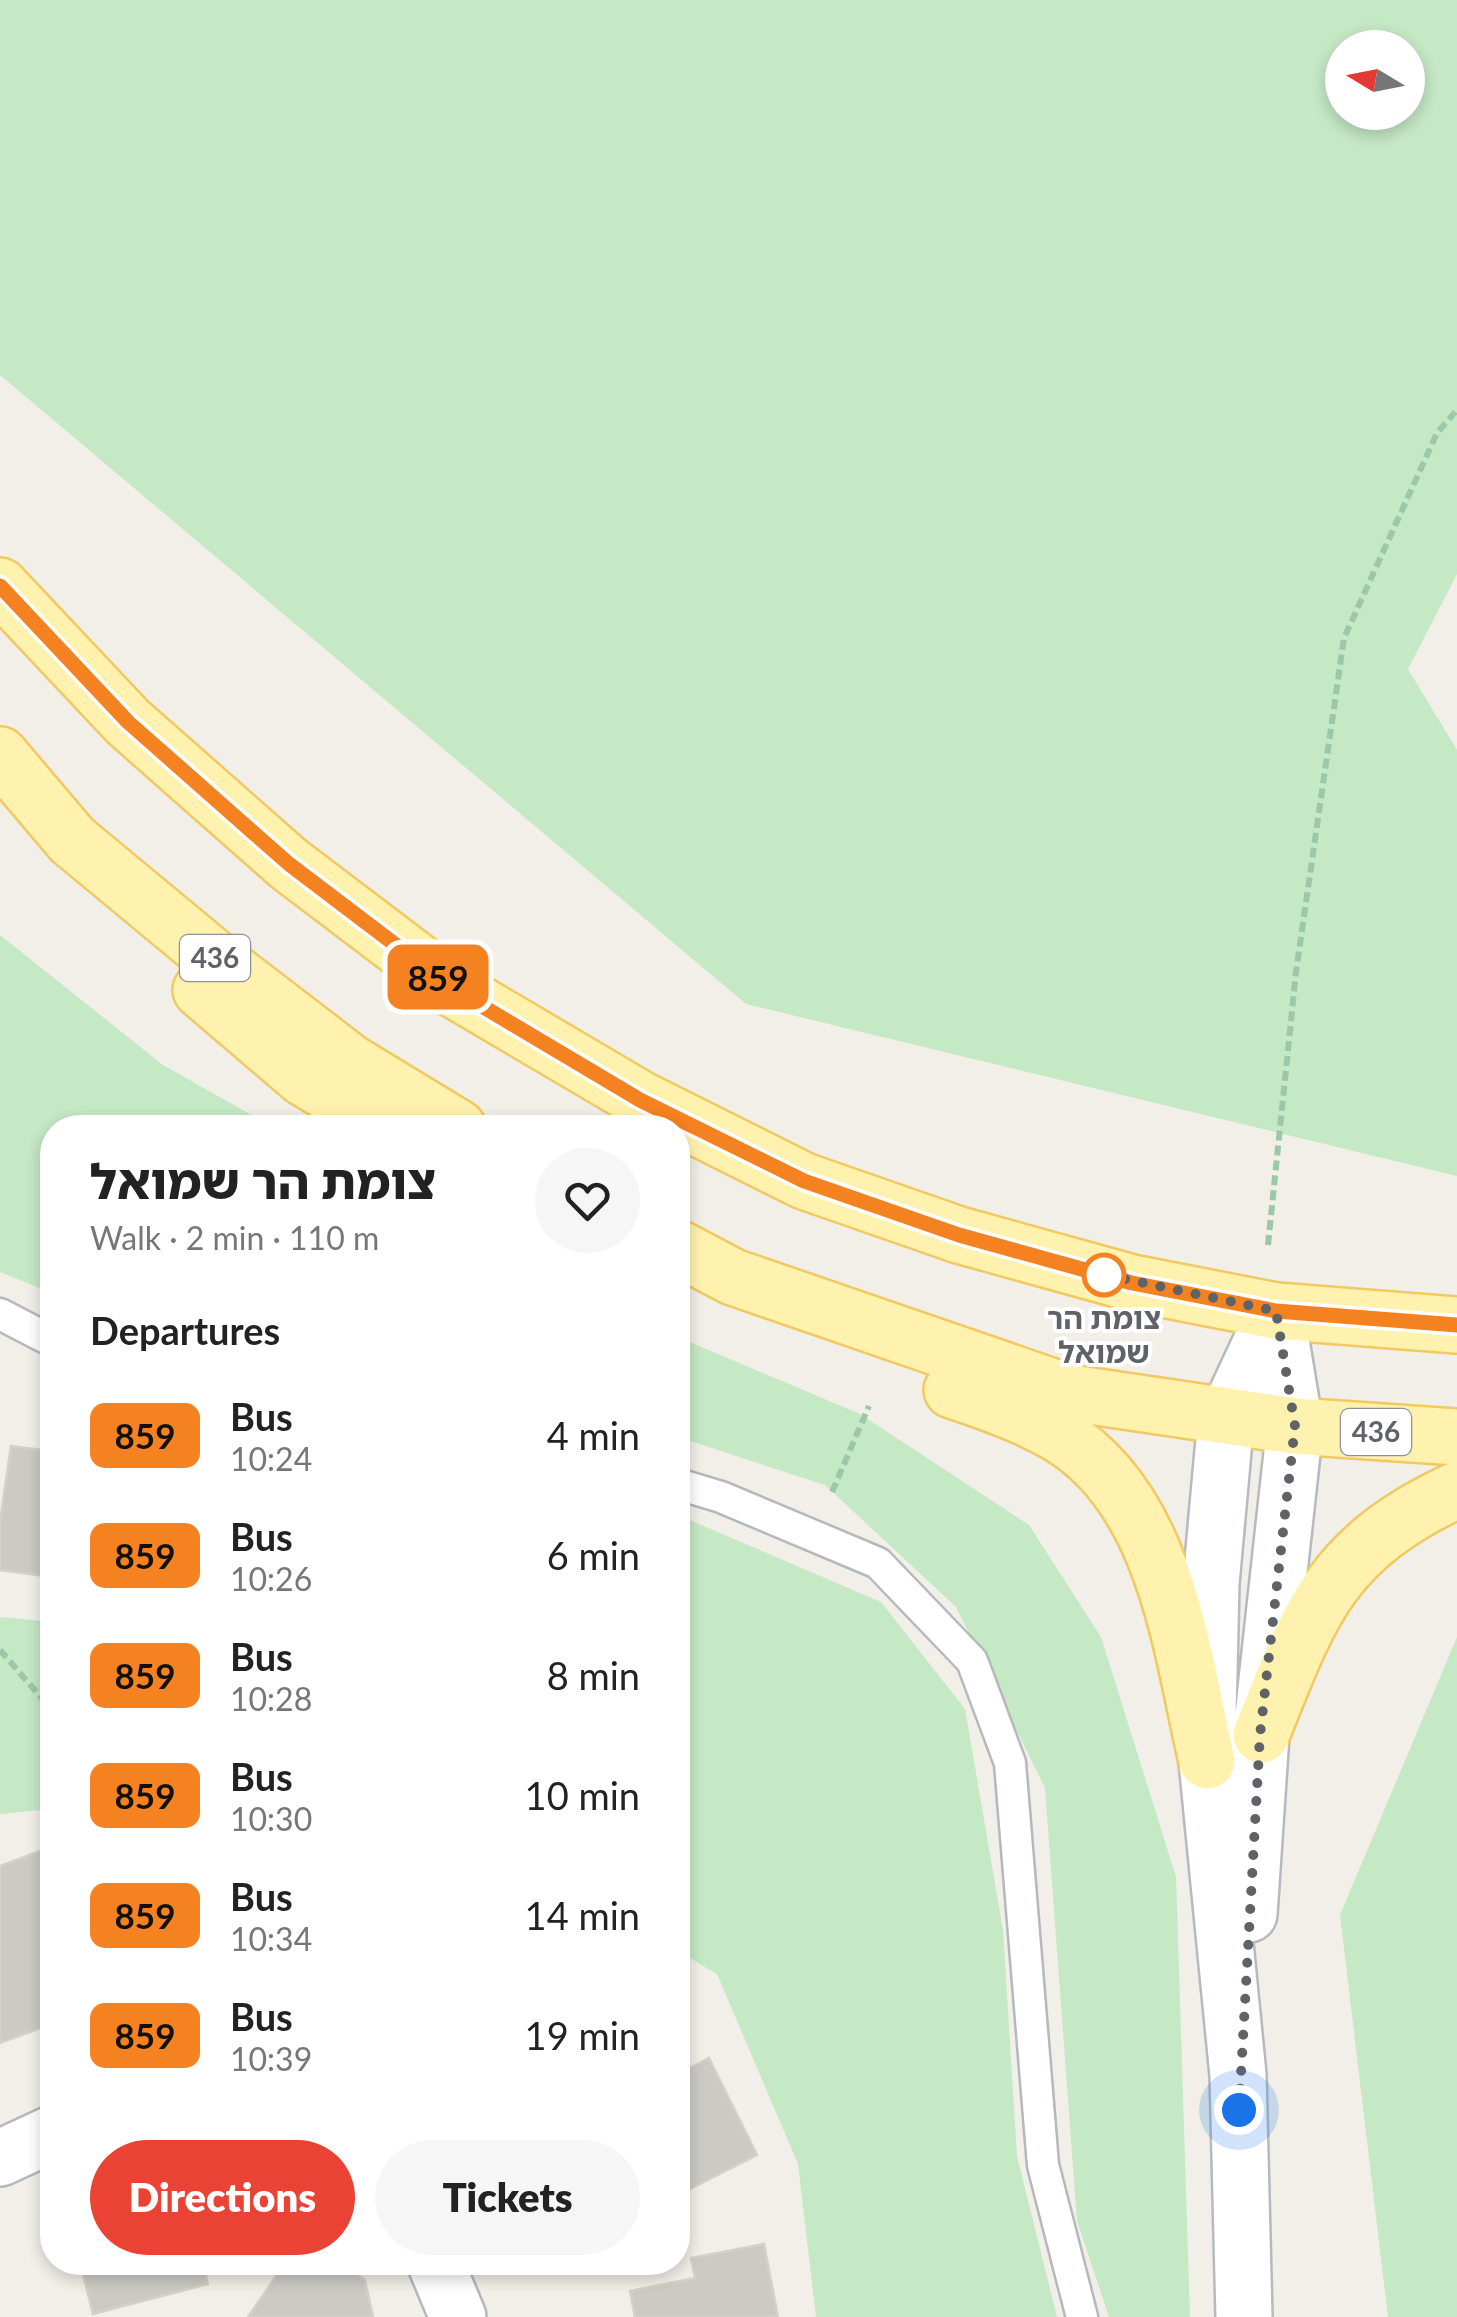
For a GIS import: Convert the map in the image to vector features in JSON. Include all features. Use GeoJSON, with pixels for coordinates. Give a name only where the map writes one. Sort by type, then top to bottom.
{"type":"FeatureCollection","features":[{"type":"Feature","properties":{"kind":"main road"},"geometry":{"type":"LineString","coordinates":[[0,586],[128,722],[289,864],[455,990],[670,1115]]}},
{"type":"Feature","properties":{"kind":"main road","name":"436"},"geometry":{"type":"LineString","coordinates":[[0,755],[72,840],[351,1063],[437,1115]]}},
{"type":"Feature","properties":{"kind":"main road"},"geometry":{"type":"LineString","coordinates":[[72,840],[164,954],[229,1016],[304,1078],[365,1115]]}},
{"type":"Feature","properties":{"kind":"main road"},"geometry":{"type":"LineString","coordinates":[[690,1125],[804,1181],[959,1235],[1132,1283],[1276,1311],[1457,1325]]}},
{"type":"Feature","properties":{"kind":"main road","name":"436"},"geometry":{"type":"LineString","coordinates":[[690,1254],[733,1277],[1070,1393],[1295,1426],[1457,1437]]}},
{"type":"Feature","properties":{"kind":"main road"},"geometry":{"type":"LineString","coordinates":[[690,1292],[826,1347],[998,1406],[1059,1434],[1086,1456],[1136,1516],[1162,1576],[1206,1761]]}},
{"type":"Feature","properties":{"kind":"main road"},"geometry":{"type":"LineString","coordinates":[[1244,2317],[1238,2075],[1206,1761],[1211,1583],[1226,1418],[1276,1311]]}},
{"type":"Feature","properties":{"kind":"main road"},"geometry":{"type":"LineString","coordinates":[[1238,2075],[1260,1735],[1295,1426],[1276,1311]]}},
{"type":"Feature","properties":{"kind":"main road"},"geometry":{"type":"LineString","coordinates":[[1260,1735],[1313,1612],[1350,1558],[1388,1527],[1457,1490]]}},
{"type":"Feature","properties":{"kind":"main road"},"geometry":{"type":"LineString","coordinates":[[0,2158],[40,2140]]}},
{"type":"Feature","properties":{"kind":"main road"},"geometry":{"type":"LineString","coordinates":[[440,2275],[458,2317]]}},
{"type":"Feature","properties":{"kind":"lane"},"geometry":{"type":"LineString","coordinates":[[0,1314],[40,1335]]}},
{"type":"Feature","properties":{"kind":"lane"},"geometry":{"type":"LineString","coordinates":[[690,1489],[878,1563],[972,1661],[1010,1764],[1043,2165],[1082,2317]]}},
{"type":"Feature","properties":{"kind":"path"},"geometry":{"type":"LineString","coordinates":[[1268,1245],[1296,972],[1344,638],[1437,433],[1457,410]]}},
{"type":"Feature","properties":{"kind":"path"},"geometry":{"type":"LineString","coordinates":[[812,1536],[869,1406]]}},
{"type":"Feature","properties":{"kind":"path"},"geometry":{"type":"LineString","coordinates":[[0,1650],[40,1696]]}},
{"type":"Feature","properties":{"kind":"green space"},"geometry":{"type":"Polygon","coordinates":[[[0,0],[1457,0],[1457,574],[1408,669],[1457,750],[1457,1176],[746,1004],[0,375],[0,0]]]}},
{"type":"Feature","properties":{"kind":"green space"},"geometry":{"type":"Polygon","coordinates":[[[0,935],[163,1065],[252,1115],[40,1115],[40,1288],[0,1272],[0,935]]]}},
{"type":"Feature","properties":{"kind":"green space"},"geometry":{"type":"Polygon","coordinates":[[[690,1342],[860,1414],[1029,1525],[1101,1637],[1176,1877],[1190,2317],[1109,2317],[1077,2221],[1045,1788],[956,1607],[825,1485],[690,1441],[690,1342]]]}},
{"type":"Feature","properties":{"kind":"green space"},"geometry":{"type":"Polygon","coordinates":[[[690,1520],[881,1602],[965,1709],[1003,1930],[1017,2156],[1057,2317],[816,2317],[798,2164],[717,1974],[690,1958],[690,1520]]]}},
{"type":"Feature","properties":{"kind":"green space"},"geometry":{"type":"Polygon","coordinates":[[[0,1617],[40,1621],[40,1810],[0,1814],[0,1617]]]}},
{"type":"Feature","properties":{"kind":"green space"},"geometry":{"type":"Polygon","coordinates":[[[1457,1637],[1457,2317],[1388,2317],[1340,1915],[1457,1637]]]}},
{"type":"Feature","properties":{"kind":"building"},"geometry":{"type":"Polygon","coordinates":[[[11,1446],[40,1450],[40,1575],[0,1570],[0,1521],[11,1446]]]}},
{"type":"Feature","properties":{"kind":"building"},"geometry":{"type":"Polygon","coordinates":[[[40,1851],[40,2028],[0,2043],[0,1866],[40,1851]]]}},
{"type":"Feature","properties":{"kind":"building"},"geometry":{"type":"Polygon","coordinates":[[[709,2058],[757,2155],[690,2189],[690,2068],[709,2058]]]}},
{"type":"Feature","properties":{"kind":"building"},"geometry":{"type":"Polygon","coordinates":[[[764,2244],[778,2317],[635,2317],[630,2291],[695,2278],[691,2258],[764,2244]]]}},
{"type":"Feature","properties":{"kind":"building"},"geometry":{"type":"Polygon","coordinates":[[[83,2275],[206,2275],[208,2284],[93,2314],[83,2275]]]}},
{"type":"Feature","properties":{"kind":"building"},"geometry":{"type":"Polygon","coordinates":[[[277,2275],[358,2275],[365,2280],[373,2317],[248,2317],[277,2275]]]}},
{"type":"Feature","properties":{"kind":"bus line","name":"859"},"geometry":{"type":"LineString","coordinates":[[0,586],[128,722],[289,864],[455,990],[670,1115]]}},
{"type":"Feature","properties":{"kind":"bus line","name":"859"},"geometry":{"type":"LineString","coordinates":[[690,1125],[804,1181],[959,1235],[1132,1283],[1276,1311],[1457,1325]]}},
{"type":"Feature","properties":{"kind":"place","name":"צומת הר שמואל"},"geometry":{"type":"Point","coordinates":[1104,1275]}},
{"type":"Feature","properties":{"kind":"route"},"geometry":{"type":"LineString","coordinates":[[1104,1275],[1097,1273],[1276,1311],[1295,1426],[1260,1735],[1239,2110]]}}]}
